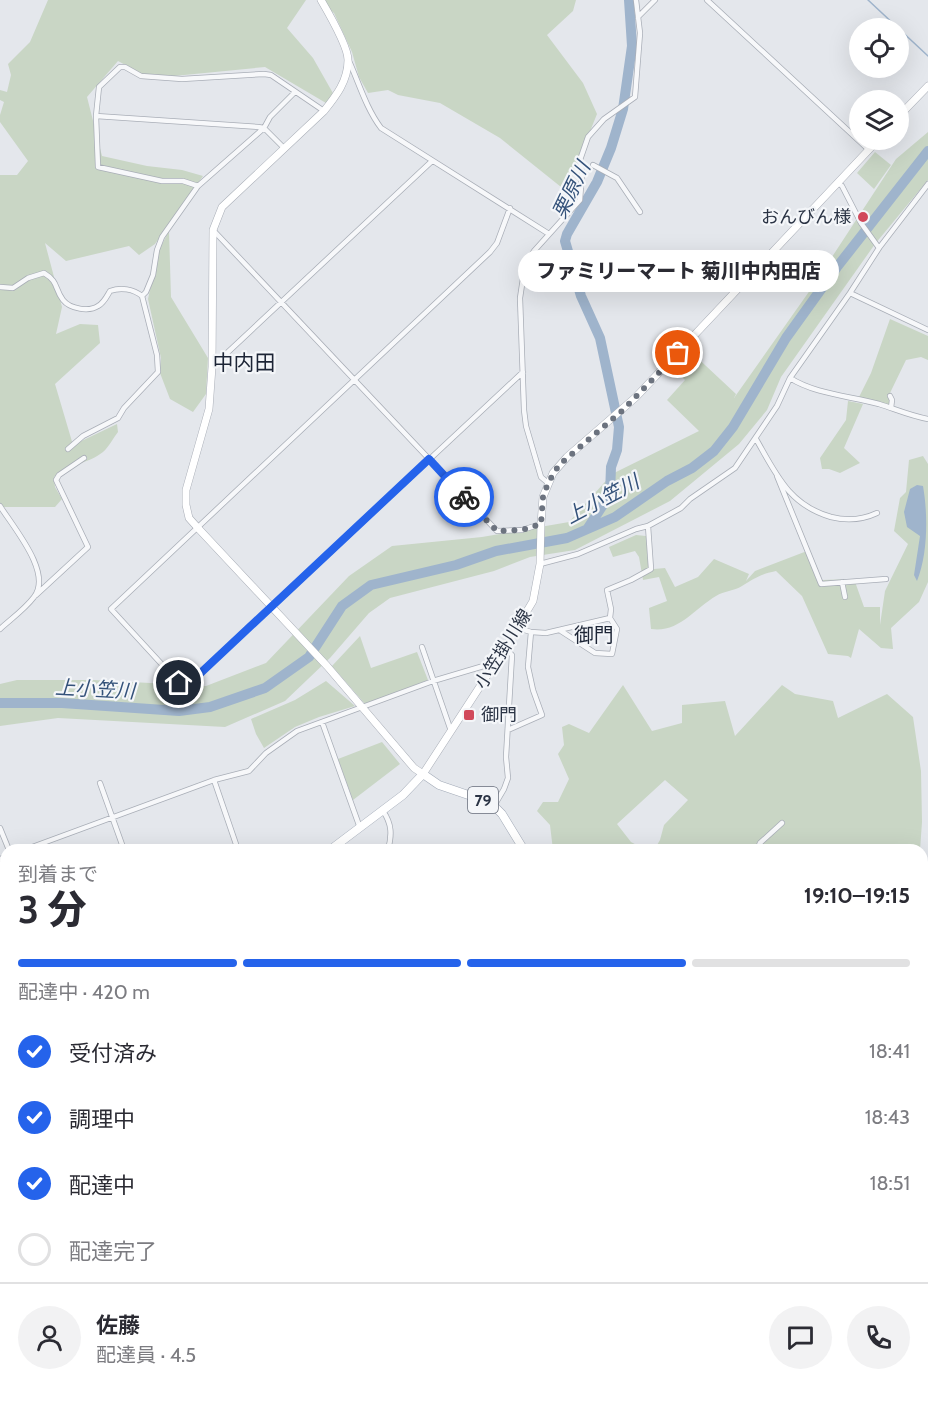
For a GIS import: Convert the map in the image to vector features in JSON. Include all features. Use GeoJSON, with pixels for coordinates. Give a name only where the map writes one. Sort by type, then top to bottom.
{"type":"FeatureCollection","features":[{"type":"Feature","properties":{"kind":"main road","name":"79"},"geometry":{"type":"LineString","coordinates":[[423,774],[439,786],[483,800],[494,806],[502,814],[520,844]]}},
{"type":"Feature","properties":{"kind":"main road"},"geometry":{"type":"LineString","coordinates":[[338,844],[403,795],[423,774]]}},
{"type":"Feature","properties":{"kind":"street"},"geometry":{"type":"LineString","coordinates":[[321,0],[333,22],[371,114],[381,128],[549,234]]}},
{"type":"Feature","properties":{"kind":"street"},"geometry":{"type":"LineString","coordinates":[[548,483],[541,477],[526,426],[520,298],[522,280],[525,265],[534,251],[580,200],[582,189],[580,160],[588,137],[616,109],[635,97],[640,33],[636,0]]}},
{"type":"Feature","properties":{"kind":"street"},"geometry":{"type":"LineString","coordinates":[[638,17],[655,0]]}},
{"type":"Feature","properties":{"kind":"street"},"geometry":{"type":"LineString","coordinates":[[707,0],[849,132]]}},
{"type":"Feature","properties":{"kind":"street"},"geometry":{"type":"LineString","coordinates":[[348,59],[343,83],[337,95],[324,111],[222,207],[213,230],[212,367],[209,409],[186,490],[186,506],[189,518],[302,638],[364,707],[414,768],[423,774]]}},
{"type":"Feature","properties":{"kind":"street"},"geometry":{"type":"LineString","coordinates":[[198,186],[183,181],[162,181],[98,167],[96,116],[99,87],[120,67],[125,67],[141,76],[182,79],[271,75],[324,111]]}},
{"type":"Feature","properties":{"kind":"street"},"geometry":{"type":"LineString","coordinates":[[909,106],[928,86]]}},
{"type":"Feature","properties":{"kind":"street"},"geometry":{"type":"LineString","coordinates":[[142,296],[153,275],[162,237],[198,186],[264,128],[270,117],[295,92]]}},
{"type":"Feature","properties":{"kind":"street"},"geometry":{"type":"LineString","coordinates":[[96,116],[264,128],[284,148]]}},
{"type":"Feature","properties":{"kind":"street","name":"小笠掛川線"},"geometry":{"type":"LineString","coordinates":[[423,774],[518,628],[533,601],[540,561],[543,497],[553,473],[623,410],[868,150]]}},
{"type":"Feature","properties":{"kind":"street"},"geometry":{"type":"LineString","coordinates":[[212,367],[432,160]]}},
{"type":"Feature","properties":{"kind":"street"},"geometry":{"type":"LineString","coordinates":[[593,165],[614,176],[640,212]]}},
{"type":"Feature","properties":{"kind":"street"},"geometry":{"type":"LineString","coordinates":[[838,183],[842,186],[861,223],[879,248]]}},
{"type":"Feature","properties":{"kind":"street"},"geometry":{"type":"LineString","coordinates":[[540,561],[570,557],[648,526],[681,508],[690,499],[735,468],[777,406],[789,378],[879,248],[928,184]]}},
{"type":"Feature","properties":{"kind":"street"},"geometry":{"type":"LineString","coordinates":[[510,208],[490,252],[111,609],[179,683],[191,682],[523,372]]}},
{"type":"Feature","properties":{"kind":"street"},"geometry":{"type":"LineString","coordinates":[[213,230],[497,531],[522,530],[541,526]]}},
{"type":"Feature","properties":{"kind":"street"},"geometry":{"type":"LineString","coordinates":[[0,287],[13,288],[28,278],[44,273],[54,279],[63,300],[69,306],[82,309],[96,308],[102,304],[110,291],[117,288],[136,291],[142,296],[157,355],[158,372],[124,408],[118,418],[83,436],[68,449]]}},
{"type":"Feature","properties":{"kind":"street"},"geometry":{"type":"LineString","coordinates":[[850,293],[928,330]]}},
{"type":"Feature","properties":{"kind":"street"},"geometry":{"type":"LineString","coordinates":[[789,378],[825,391],[928,419]]}},
{"type":"Feature","properties":{"kind":"street"},"geometry":{"type":"LineString","coordinates":[[890,396],[891,408]]}},
{"type":"Feature","properties":{"kind":"street"},"geometry":{"type":"LineString","coordinates":[[756,439],[777,476],[821,584],[886,579]]}},
{"type":"Feature","properties":{"kind":"street"},"geometry":{"type":"LineString","coordinates":[[0,629],[88,547],[56,480],[59,475],[84,458]]}},
{"type":"Feature","properties":{"kind":"street"},"geometry":{"type":"LineString","coordinates":[[777,476],[800,503],[813,511],[845,520],[867,518],[877,513]]}},
{"type":"Feature","properties":{"kind":"street"},"geometry":{"type":"LineString","coordinates":[[0,506],[38,566],[36,595]]}},
{"type":"Feature","properties":{"kind":"street"},"geometry":{"type":"LineString","coordinates":[[518,628],[531,632],[561,631],[595,653],[612,654],[617,629],[610,618],[611,609],[607,590],[651,569],[648,526]]}},
{"type":"Feature","properties":{"kind":"street"},"geometry":{"type":"LineString","coordinates":[[842,582],[845,597]]}},
{"type":"Feature","properties":{"kind":"street"},"geometry":{"type":"LineString","coordinates":[[561,631],[566,627],[610,618]]}},
{"type":"Feature","properties":{"kind":"street"},"geometry":{"type":"LineString","coordinates":[[508,730],[542,715],[528,667],[531,632]]}},
{"type":"Feature","properties":{"kind":"street"},"geometry":{"type":"LineString","coordinates":[[422,647],[451,731]]}},
{"type":"Feature","properties":{"kind":"street"},"geometry":{"type":"LineString","coordinates":[[494,806],[508,778],[506,757],[512,655],[505,648]]}},
{"type":"Feature","properties":{"kind":"street"},"geometry":{"type":"LineString","coordinates":[[40,844],[214,780],[249,771],[266,753],[297,731],[433,681],[496,662]]}},
{"type":"Feature","properties":{"kind":"street"},"geometry":{"type":"LineString","coordinates":[[322,723],[360,828]]}},
{"type":"Feature","properties":{"kind":"street"},"geometry":{"type":"LineString","coordinates":[[214,780],[236,844]]}},
{"type":"Feature","properties":{"kind":"street"},"geometry":{"type":"LineString","coordinates":[[100,783],[122,844]]}},
{"type":"Feature","properties":{"kind":"street"},"geometry":{"type":"LineString","coordinates":[[383,811],[389,821],[392,836],[390,844]]}},
{"type":"Feature","properties":{"kind":"street"},"geometry":{"type":"LineString","coordinates":[[760,844],[782,823]]}},
{"type":"Feature","properties":{"kind":"street"},"geometry":{"type":"LineString","coordinates":[[0,828],[7,844]]}},
{"type":"Feature","properties":{"kind":"green space"},"geometry":{"type":"Polygon","coordinates":[[[48,0],[306,0],[287,28],[313,58],[334,95],[326,103],[265,67],[174,76],[142,74],[118,61],[87,97],[102,156],[147,166],[182,170],[203,176],[155,244],[139,255],[129,246],[66,261],[45,243],[62,307],[56,334],[80,324],[98,325],[100,343],[55,384],[73,445],[117,424],[118,432],[103,452],[65,469],[54,477],[55,487],[62,499],[55,507],[0,507],[0,175],[17,175],[28,161],[0,122],[4,102],[0,100],[0,90],[7,92],[11,75],[8,64],[30,42],[48,0]]]}},
{"type":"Feature","properties":{"kind":"green space"},"geometry":{"type":"Polygon","coordinates":[[[318,0],[576,0],[573,11],[547,35],[583,83],[597,114],[566,191],[500,138],[440,103],[398,95],[388,90],[368,93],[359,77],[352,52],[334,13],[318,0]]]}},
{"type":"Feature","properties":{"kind":"green space"},"geometry":{"type":"Polygon","coordinates":[[[928,132],[928,180],[875,244],[781,377],[767,410],[739,444],[670,501],[575,550],[530,557],[494,571],[390,598],[369,613],[330,658],[285,701],[225,727],[58,718],[0,726],[0,684],[17,680],[94,680],[206,686],[266,663],[349,576],[392,546],[482,537],[569,522],[612,474],[699,431],[667,400],[685,380],[674,369],[690,351],[736,394],[734,398],[813,286],[896,159],[928,132]]]}},
{"type":"Feature","properties":{"kind":"green space"},"geometry":{"type":"Polygon","coordinates":[[[875,152],[891,165],[874,189],[857,173],[875,152]]]}},
{"type":"Feature","properties":{"kind":"green space"},"geometry":{"type":"Polygon","coordinates":[[[169,231],[171,297],[208,358],[206,394],[193,412],[170,399],[160,373],[161,358],[148,299],[159,250],[169,231]]]}},
{"type":"Feature","properties":{"kind":"green space"},"geometry":{"type":"Polygon","coordinates":[[[890,319],[928,336],[928,360],[921,357],[906,360],[890,393],[893,407],[859,397],[871,373],[890,319]]]}},
{"type":"Feature","properties":{"kind":"green space"},"geometry":{"type":"Polygon","coordinates":[[[848,401],[863,404],[844,448],[860,463],[840,473],[822,469],[820,458],[846,420],[848,401]]]}},
{"type":"Feature","properties":{"kind":"green space"},"geometry":{"type":"Polygon","coordinates":[[[923,456],[928,464],[928,582],[919,602],[891,628],[893,649],[881,648],[859,629],[851,658],[828,654],[802,596],[776,571],[716,596],[678,624],[661,629],[651,629],[649,608],[667,601],[659,577],[643,580],[639,557],[635,551],[613,557],[609,547],[636,535],[646,536],[650,566],[654,569],[665,568],[675,587],[698,577],[714,559],[749,574],[746,581],[755,571],[807,551],[822,580],[854,579],[864,607],[880,607],[880,625],[885,591],[908,544],[894,531],[900,498],[906,492],[909,460],[923,456]]]}},
{"type":"Feature","properties":{"kind":"green space"},"geometry":{"type":"Polygon","coordinates":[[[360,636],[371,668],[417,652],[428,680],[365,704],[332,666],[360,636]]]}},
{"type":"Feature","properties":{"kind":"green space"},"geometry":{"type":"Polygon","coordinates":[[[326,681],[355,706],[295,727],[264,748],[251,719],[295,700],[326,681]]]}},
{"type":"Feature","properties":{"kind":"green space"},"geometry":{"type":"Polygon","coordinates":[[[623,685],[652,731],[682,723],[682,705],[725,701],[735,736],[782,685],[795,694],[833,701],[838,718],[887,694],[913,717],[921,771],[920,844],[762,844],[758,841],[757,844],[658,844],[664,825],[688,800],[665,780],[617,824],[635,844],[552,844],[550,825],[537,811],[543,802],[558,802],[569,779],[558,754],[564,745],[562,727],[569,724],[589,733],[623,685]]]}},
{"type":"Feature","properties":{"kind":"green space"},"geometry":{"type":"Polygon","coordinates":[[[382,742],[400,764],[353,800],[338,759],[382,742]]]}},
{"type":"Feature","properties":{"kind":"water"},"geometry":{"type":"Polygon","coordinates":[[[917,485],[923,486],[926,521],[925,546],[917,581],[914,575],[920,536],[907,527],[904,512],[910,489],[917,485]]]}},
{"type":"Feature","properties":{"kind":"waterway","name":"栗原川"},"geometry":{"type":"LineString","coordinates":[[588,528],[610,494],[611,467],[617,450],[619,427],[600,338],[581,296],[565,241],[597,182],[623,109],[632,46],[629,0]]}},
{"type":"Feature","properties":{"kind":"waterway"},"geometry":{"type":"LineString","coordinates":[[868,0],[928,56]]}},
{"type":"Feature","properties":{"kind":"waterway","name":"上小笠川"},"geometry":{"type":"LineString","coordinates":[[0,703],[62,703],[179,711],[210,707],[265,688],[309,657],[342,606],[371,585],[456,565],[496,551],[567,538],[615,517],[667,481],[692,468],[714,451],[733,427],[786,338],[837,267],[928,151]]}},
{"type":"Feature","properties":{"kind":"way so far"},"geometry":{"type":"LineString","coordinates":[[464,497],[497,531],[522,530],[541,524],[543,497],[559,465],[623,410],[678,353]]}},
{"type":"Feature","properties":{"kind":"place","name":"おんびん様"},"geometry":{"type":"Point","coordinates":[863,217]}},
{"type":"Feature","properties":{"kind":"place","name":"ファミリーマート 菊川中内田店"},"geometry":{"type":"Point","coordinates":[678,353]}},
{"type":"Feature","properties":{"kind":"place","name":"御門"},"geometry":{"type":"Point","coordinates":[469,715]}},
{"type":"Feature","properties":{"kind":"district","name":"中内田"},"geometry":{"type":"Point","coordinates":[244,363]}},
{"type":"Feature","properties":{"kind":"district","name":"御門"},"geometry":{"type":"Point","coordinates":[594,635]}},
{"type":"Feature","properties":{"kind":"route"},"geometry":{"type":"LineString","coordinates":[[179,683],[191,682],[429,459],[464,497]]}}]}
